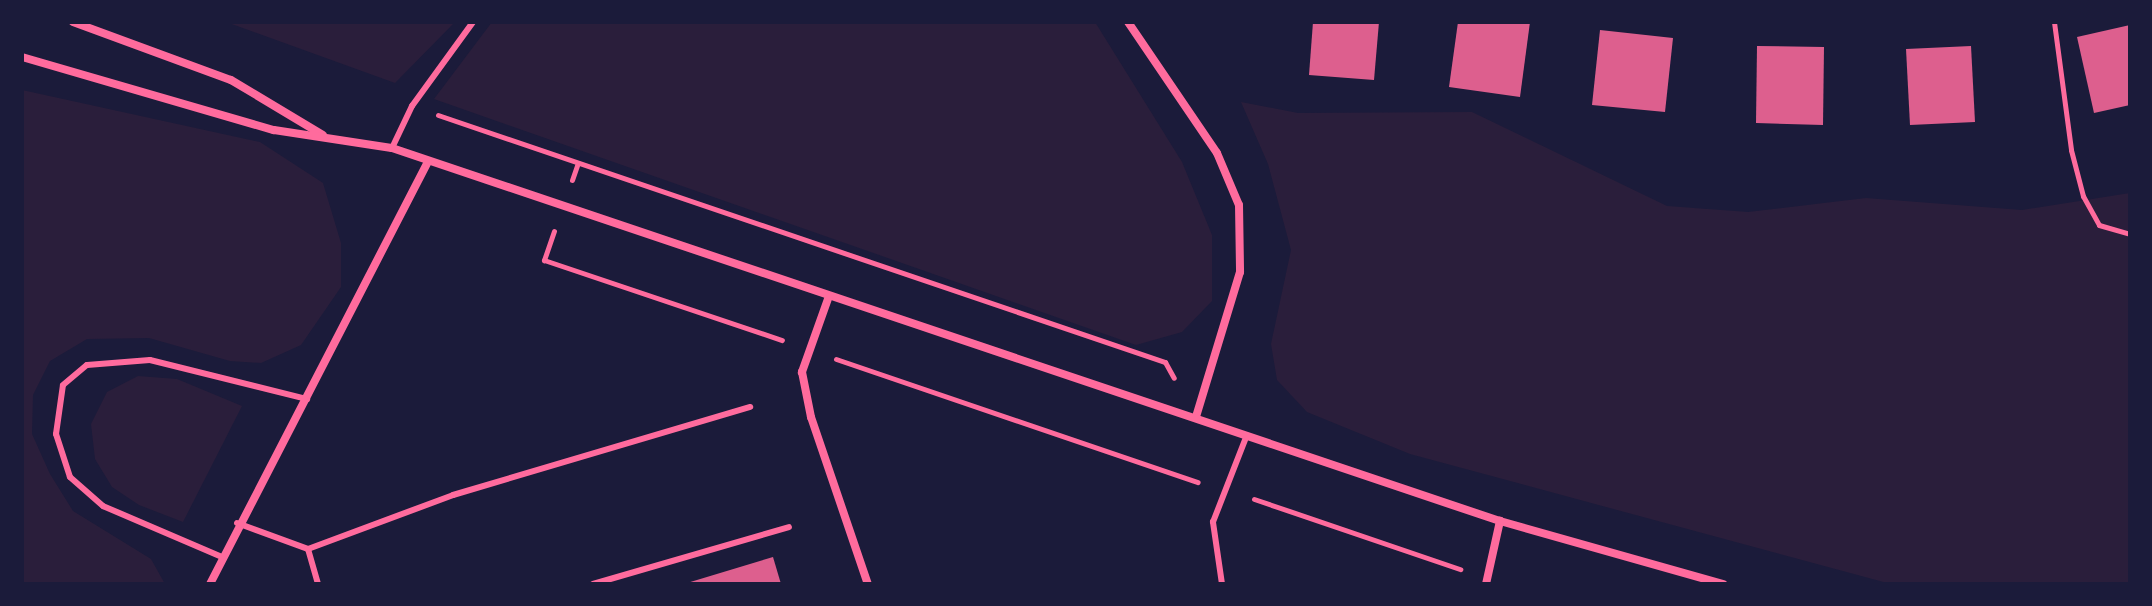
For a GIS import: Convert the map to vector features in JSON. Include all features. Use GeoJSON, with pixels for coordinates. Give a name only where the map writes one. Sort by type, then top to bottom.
{"type":"FeatureCollection","features":[{"type":"Feature","properties":{"kind":"street"},"geometry":{"type":"LineString","coordinates":[[73,22],[231,80],[327,137]]}},
{"type":"Feature","properties":{"kind":"street"},"geometry":{"type":"LineString","coordinates":[[1128,22],[1217,153],[1239,205],[1240,272],[1196,417]]}},
{"type":"Feature","properties":{"kind":"street"},"geometry":{"type":"LineString","coordinates":[[22,57],[274,130],[392,148],[1500,521],[1723,584]]}},
{"type":"Feature","properties":{"kind":"street"},"geometry":{"type":"LineString","coordinates":[[210,584],[237,523],[307,399],[428,162]]}},
{"type":"Feature","properties":{"kind":"street"},"geometry":{"type":"LineString","coordinates":[[829,296],[802,372],[811,417],[868,584]]}},
{"type":"Feature","properties":{"kind":"street"},"geometry":{"type":"LineString","coordinates":[[1487,581],[1500,521]]}},
{"type":"Feature","properties":{"kind":"lane"},"geometry":{"type":"LineString","coordinates":[[392,148],[412,106],[473,22]]}},
{"type":"Feature","properties":{"kind":"lane"},"geometry":{"type":"LineString","coordinates":[[222,557],[103,506],[70,477],[56,434],[63,385],[87,365],[150,360],[307,399]]}},
{"type":"Feature","properties":{"kind":"lane"},"geometry":{"type":"LineString","coordinates":[[237,523],[308,549],[453,495],[750,407]]}},
{"type":"Feature","properties":{"kind":"lane"},"geometry":{"type":"LineString","coordinates":[[1222,584],[1213,522],[1247,435]]}},
{"type":"Feature","properties":{"kind":"lane"},"geometry":{"type":"LineString","coordinates":[[593,584],[789,527]]}},
{"type":"Feature","properties":{"kind":"lane"},"geometry":{"type":"LineString","coordinates":[[308,549],[318,584]]}},
{"type":"Feature","properties":{"kind":"path"},"geometry":{"type":"LineString","coordinates":[[2054,22],[2071,150],[2083,196],[2099,225],[2130,234]]}},
{"type":"Feature","properties":{"kind":"path"},"geometry":{"type":"LineString","coordinates":[[412,106],[1165,362],[1196,417]]}},
{"type":"Feature","properties":{"kind":"path"},"geometry":{"type":"LineString","coordinates":[[562,207],[544,260],[1487,581]]}},
{"type":"Feature","properties":{"kind":"shaded area"},"geometry":{"type":"Polygon","coordinates":[[[226,22],[455,22],[395,83],[226,22]]]}},
{"type":"Feature","properties":{"kind":"shaded area"},"geometry":{"type":"Polygon","coordinates":[[[492,22],[1095,22],[1182,162],[1212,235],[1212,301],[1182,332],[1136,345],[434,99],[492,22]]]}},
{"type":"Feature","properties":{"kind":"shaded area"},"geometry":{"type":"Polygon","coordinates":[[[22,90],[260,142],[323,183],[341,243],[341,287],[301,345],[261,363],[230,361],[149,338],[87,339],[50,361],[33,395],[32,434],[50,474],[73,511],[151,559],[165,584],[22,584],[22,90]]]}},
{"type":"Feature","properties":{"kind":"shaded area"},"geometry":{"type":"Polygon","coordinates":[[[1241,102],[1298,113],[1472,112],[1667,206],[1748,212],[1866,198],[2022,210],[2130,193],[2130,584],[1891,584],[1410,454],[1307,412],[1277,380],[1271,344],[1291,250],[1268,164],[1241,102]]]}},
{"type":"Feature","properties":{"kind":"shaded area"},"geometry":{"type":"Polygon","coordinates":[[[138,376],[177,379],[242,406],[183,522],[139,505],[112,487],[95,459],[91,424],[107,392],[138,376]]]}},
{"type":"Feature","properties":{"kind":"building"},"geometry":{"type":"Polygon","coordinates":[[[1313,22],[1379,22],[1374,80],[1309,75],[1313,22]]]}},
{"type":"Feature","properties":{"kind":"building"},"geometry":{"type":"Polygon","coordinates":[[[1458,22],[1530,22],[1520,97],[1449,87],[1458,22]]]}},
{"type":"Feature","properties":{"kind":"building"},"geometry":{"type":"Polygon","coordinates":[[[2130,25],[2130,105],[2094,113],[2077,37],[2130,25]]]}},
{"type":"Feature","properties":{"kind":"building"},"geometry":{"type":"Polygon","coordinates":[[[1600,30],[1673,38],[1665,112],[1592,105],[1600,30]]]}},
{"type":"Feature","properties":{"kind":"building"},"geometry":{"type":"Polygon","coordinates":[[[1757,46],[1824,47],[1823,125],[1756,123],[1757,46]]]}},
{"type":"Feature","properties":{"kind":"building"},"geometry":{"type":"Polygon","coordinates":[[[1971,46],[1975,122],[1910,125],[1906,49],[1971,46]]]}},
{"type":"Feature","properties":{"kind":"building"},"geometry":{"type":"Polygon","coordinates":[[[773,557],[781,584],[687,584],[687,583],[773,557]]]}}]}
